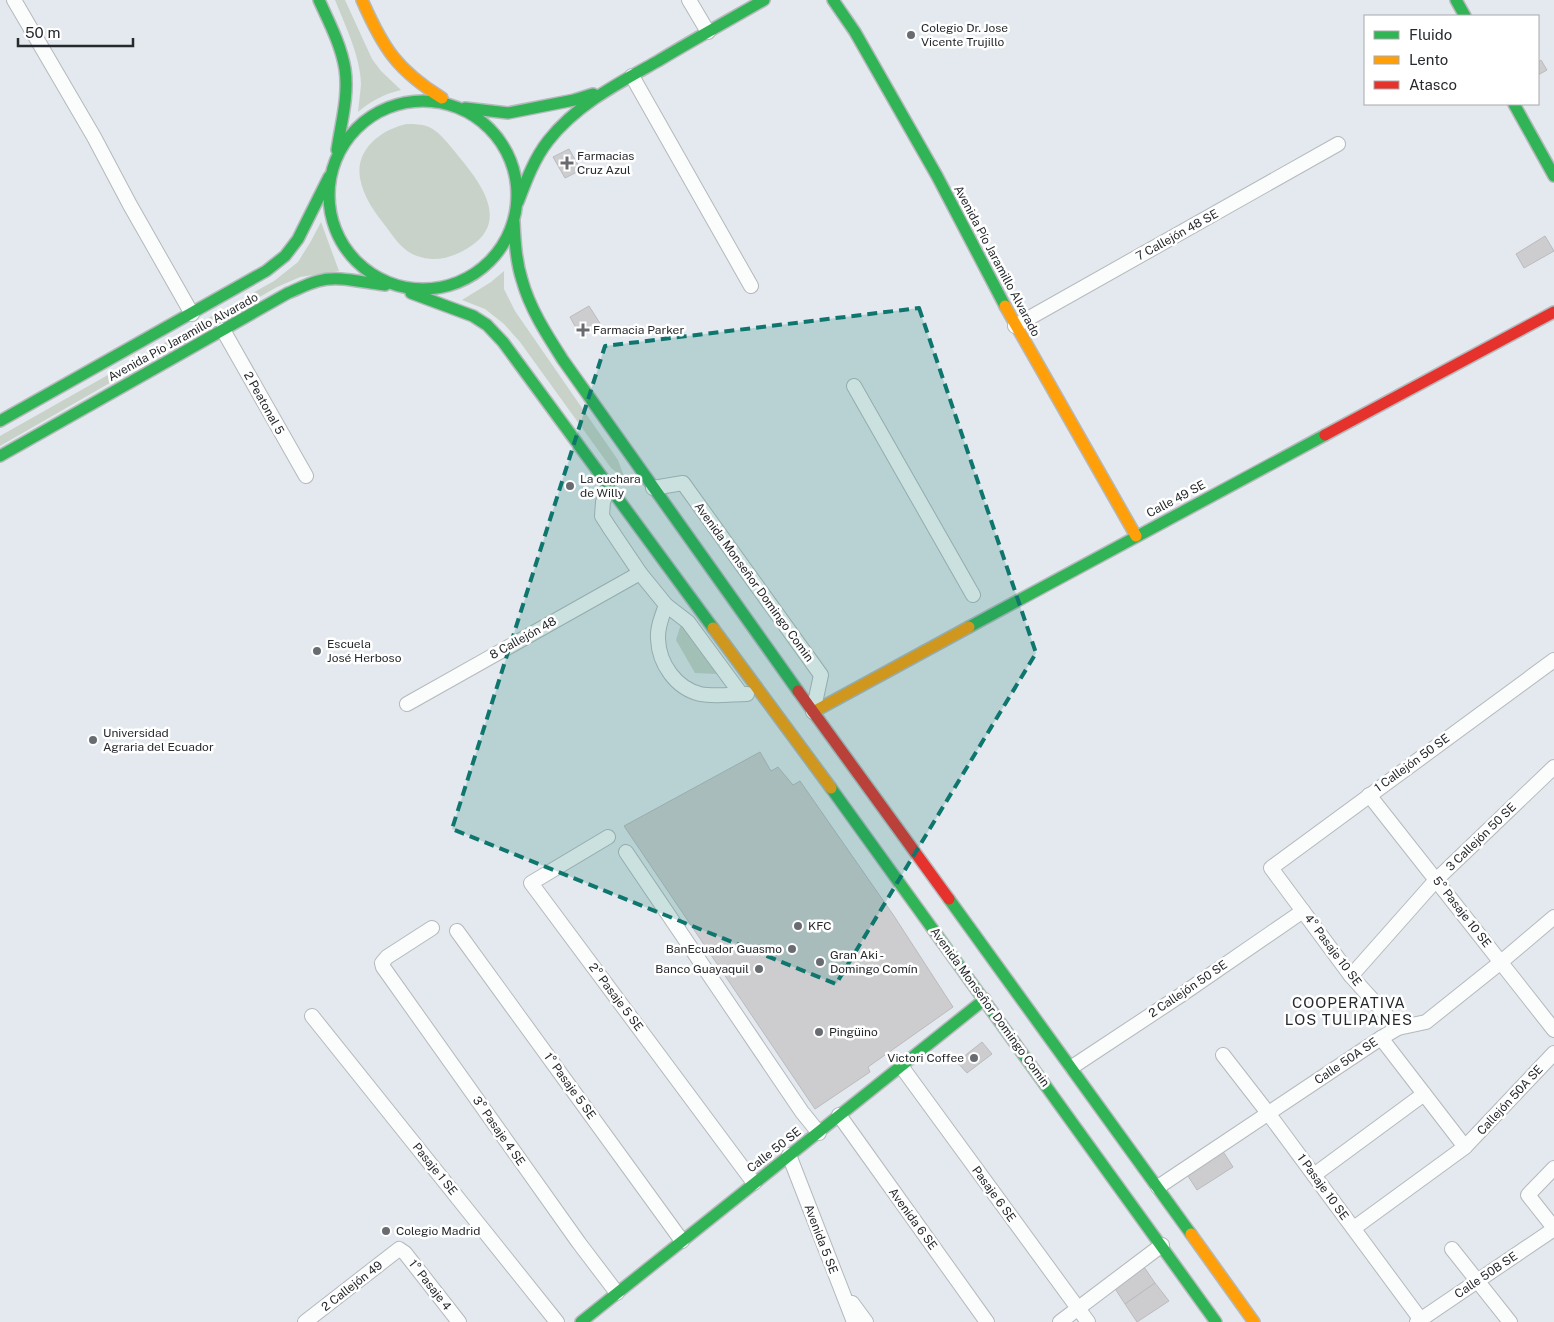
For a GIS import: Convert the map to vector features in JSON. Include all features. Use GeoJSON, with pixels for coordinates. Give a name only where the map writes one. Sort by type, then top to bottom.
{"type":"FeatureCollection","features":[{"type":"Feature","properties":{"kind":"main road"},"geometry":{"type":"LineString","coordinates":[[319,0],[342,56],[346,79],[346,91],[332,171],[332,210],[338,229],[347,247],[358,262],[373,276],[390,286]]}},
{"type":"Feature","properties":{"kind":"main road"},"geometry":{"type":"LineString","coordinates":[[362,0],[388,54],[396,63],[428,91],[474,116],[487,128],[502,150],[512,174],[516,192],[514,222],[508,238],[488,265],[460,284],[445,289],[411,293]]}},
{"type":"Feature","properties":{"kind":"main road"},"geometry":{"type":"LineString","coordinates":[[516,210],[526,181],[542,150],[558,130],[580,109],[605,91],[764,0]]}},
{"type":"Feature","properties":{"kind":"main road","name":"Avenida Pío Jaramillo Alvarado"},"geometry":{"type":"LineString","coordinates":[[833,0],[855,32],[888,89],[937,176],[1015,326],[1136,536]]}},
{"type":"Feature","properties":{"kind":"main road"},"geometry":{"type":"LineString","coordinates":[[1456,0],[1464,15]]}},
{"type":"Feature","properties":{"kind":"main road"},"geometry":{"type":"LineString","coordinates":[[458,106],[490,112],[508,113],[574,100],[605,91]]}},
{"type":"Feature","properties":{"kind":"main road"},"geometry":{"type":"LineString","coordinates":[[335,159],[345,139],[360,122],[374,111],[412,98],[446,100]]}},
{"type":"Feature","properties":{"kind":"main road"},"geometry":{"type":"LineString","coordinates":[[1515,105],[1554,176]]}},
{"type":"Feature","properties":{"kind":"main road","name":"Avenida Pío Jaramillo Alvarado"},"geometry":{"type":"LineString","coordinates":[[0,421],[266,272],[285,256],[298,240],[332,171]]}},
{"type":"Feature","properties":{"kind":"main road"},"geometry":{"type":"LineString","coordinates":[[514,222],[519,270],[530,302],[563,360],[813,712],[1072,1067],[1254,1322]]}},
{"type":"Feature","properties":{"kind":"main road","name":"Avenida Pío Jaramillo Alvarado"},"geometry":{"type":"LineString","coordinates":[[1,454],[288,293],[320,280],[343,280],[390,286]]}},
{"type":"Feature","properties":{"kind":"main road","name":"Avenida Monseñor Domingo Comin"},"geometry":{"type":"LineString","coordinates":[[390,286],[472,316],[487,325],[503,342],[985,999],[1216,1322]]}},
{"type":"Feature","properties":{"kind":"main road","name":"Calle 49 SE"},"geometry":{"type":"LineString","coordinates":[[813,712],[1554,312]]}},
{"type":"Feature","properties":{"kind":"main road","name":"Calle 50 SE"},"geometry":{"type":"LineString","coordinates":[[581,1322],[985,999]]}},
{"type":"Feature","properties":{"kind":"street"},"geometry":{"type":"LineString","coordinates":[[14,0],[94,137],[192,314]]}},
{"type":"Feature","properties":{"kind":"street"},"geometry":{"type":"LineString","coordinates":[[689,0],[708,32]]}},
{"type":"Feature","properties":{"kind":"street"},"geometry":{"type":"LineString","coordinates":[[632,76],[751,286]]}},
{"type":"Feature","properties":{"kind":"street","name":"7 Callejón 48 SE"},"geometry":{"type":"LineString","coordinates":[[1015,326],[1338,144]]}},
{"type":"Feature","properties":{"kind":"street","name":"2 Peatonal 5"},"geometry":{"type":"LineString","coordinates":[[223,330],[306,476]]}},
{"type":"Feature","properties":{"kind":"street"},"geometry":{"type":"LineString","coordinates":[[854,386],[973,595]]}},
{"type":"Feature","properties":{"kind":"street","name":"Avenida Monseñor Domingo Comin"},"geometry":{"type":"LineString","coordinates":[[653,488],[683,483],[821,675],[813,712]]}},
{"type":"Feature","properties":{"kind":"street"},"geometry":{"type":"LineString","coordinates":[[609,487],[603,502],[602,516],[640,573],[666,605],[688,622],[740,694]]}},
{"type":"Feature","properties":{"kind":"street","name":"8 Callejón 48"},"geometry":{"type":"LineString","coordinates":[[407,704],[640,573]]}},
{"type":"Feature","properties":{"kind":"street"},"geometry":{"type":"LineString","coordinates":[[666,605],[659,624],[658,639],[661,656],[670,674],[678,682],[688,690],[702,694],[761,693]]}},
{"type":"Feature","properties":{"kind":"street","name":"1 Callejón 50 SE"},"geometry":{"type":"LineString","coordinates":[[1271,868],[1554,660]]}},
{"type":"Feature","properties":{"kind":"street","name":"3 Callejón 50 SE"},"geometry":{"type":"LineString","coordinates":[[1351,976],[1436,880],[1554,767]]}},
{"type":"Feature","properties":{"kind":"street","name":"5° Pasaje 10 SE"},"geometry":{"type":"LineString","coordinates":[[1369,795],[1554,1030]]}},
{"type":"Feature","properties":{"kind":"street","name":"2° Pasaje 5 SE"},"geometry":{"type":"LineString","coordinates":[[608,837],[531,883],[754,1183]]}},
{"type":"Feature","properties":{"kind":"street"},"geometry":{"type":"LineString","coordinates":[[626,852],[802,1112],[819,1133]]}},
{"type":"Feature","properties":{"kind":"street","name":"4° Pasaje 10 SE"},"geometry":{"type":"LineString","coordinates":[[1271,868],[1351,976],[1398,1028]]}},
{"type":"Feature","properties":{"kind":"street","name":"2 Callejón 50 SE"},"geometry":{"type":"LineString","coordinates":[[1072,1067],[1303,911]]}},
{"type":"Feature","properties":{"kind":"street","name":"Calle 50A SE"},"geometry":{"type":"LineString","coordinates":[[1158,1186],[1381,1038],[1398,1028],[1426,1022],[1554,917]]}},
{"type":"Feature","properties":{"kind":"street","name":"3° Pasaje 4 SE"},"geometry":{"type":"LineString","coordinates":[[432,928],[387,957],[382,963],[383,968],[579,1243],[617,1293]]}},
{"type":"Feature","properties":{"kind":"street","name":"1° Pasaje 5 SE"},"geometry":{"type":"LineString","coordinates":[[457,931],[682,1241]]}},
{"type":"Feature","properties":{"kind":"street","name":"Pasaje 1 SE"},"geometry":{"type":"LineString","coordinates":[[312,1016],[557,1322]]}},
{"type":"Feature","properties":{"kind":"street"},"geometry":{"type":"LineString","coordinates":[[1381,1038],[1465,1147]]}},
{"type":"Feature","properties":{"kind":"street","name":"Callejón 50A SE"},"geometry":{"type":"LineString","coordinates":[[1354,1228],[1465,1147],[1554,1053]]}},
{"type":"Feature","properties":{"kind":"street","name":"1 Pasaje 10 SE"},"geometry":{"type":"LineString","coordinates":[[1223,1055],[1354,1228],[1419,1321]]}},
{"type":"Feature","properties":{"kind":"street","name":"Pasaje 6 SE"},"geometry":{"type":"LineString","coordinates":[[901,1066],[1088,1322]]}},
{"type":"Feature","properties":{"kind":"street"},"geometry":{"type":"LineString","coordinates":[[1314,1175],[1424,1094]]}},
{"type":"Feature","properties":{"kind":"street","name":"Avenida 6 SE"},"geometry":{"type":"LineString","coordinates":[[839,1116],[987,1322]]}},
{"type":"Feature","properties":{"kind":"street","name":"Avenida 5 SE"},"geometry":{"type":"LineString","coordinates":[[789,1156],[854,1322]]}},
{"type":"Feature","properties":{"kind":"street"},"geometry":{"type":"LineString","coordinates":[[1554,1168],[1528,1195],[1554,1228]]}},
{"type":"Feature","properties":{"kind":"street","name":"Calle 50B SE"},"geometry":{"type":"LineString","coordinates":[[1419,1321],[1554,1228]]}},
{"type":"Feature","properties":{"kind":"street"},"geometry":{"type":"LineString","coordinates":[[1060,1322],[1162,1245]]}},
{"type":"Feature","properties":{"kind":"street","name":"2 Callejón 49"},"geometry":{"type":"LineString","coordinates":[[305,1322],[399,1249]]}},
{"type":"Feature","properties":{"kind":"street","name":"1° Pasaje 4"},"geometry":{"type":"LineString","coordinates":[[399,1249],[405,1252],[459,1322]]}},
{"type":"Feature","properties":{"kind":"street"},"geometry":{"type":"LineString","coordinates":[[1452,1249],[1510,1322]]}},
{"type":"Feature","properties":{"kind":"street"},"geometry":{"type":"LineString","coordinates":[[838,1284],[866,1322]]}},
{"type":"Feature","properties":{"kind":"highlighted area"},"geometry":{"type":"Polygon","coordinates":[[[919,308],[1036,653],[836,984],[452,829],[605,346],[919,308]]]}},
{"type":"Feature","properties":{"kind":"shaded area"},"geometry":{"type":"Polygon","coordinates":[[[335,0],[345,0],[372,59],[381,71],[401,90],[378,98],[358,112],[361,85],[358,64],[352,42],[335,0]]]}},
{"type":"Feature","properties":{"kind":"shaded area"},"geometry":{"type":"Polygon","coordinates":[[[407,124],[426,126],[441,135],[473,175],[487,200],[490,212],[489,224],[483,235],[471,246],[452,256],[438,259],[424,258],[412,254],[404,248],[374,211],[362,185],[360,168],[366,149],[388,130],[407,124]]]}},
{"type":"Feature","properties":{"kind":"shaded area"},"geometry":{"type":"Polygon","coordinates":[[[321,222],[339,271],[300,277],[277,287],[0,446],[0,436],[274,281],[298,262],[321,222]]]}},
{"type":"Feature","properties":{"kind":"shaded area"},"geometry":{"type":"Polygon","coordinates":[[[504,271],[504,289],[515,311],[618,460],[625,479],[611,468],[520,342],[504,324],[485,309],[462,300],[491,282],[504,271]]]}},
{"type":"Feature","properties":{"kind":"shaded area"},"geometry":{"type":"Polygon","coordinates":[[[681,624],[717,674],[695,673],[676,640],[681,624]]]}},
{"type":"Feature","properties":{"kind":"building"},"geometry":{"type":"Polygon","coordinates":[[[1541,60],[1547,70],[1539,74],[1539,61],[1541,60]]]}},
{"type":"Feature","properties":{"kind":"building","name":"Farmacias Cruz Azul"},"geometry":{"type":"Polygon","coordinates":[[[569,149],[581,170],[565,178],[553,157],[569,149]]]}},
{"type":"Feature","properties":{"kind":"building"},"geometry":{"type":"Polygon","coordinates":[[[1545,236],[1554,251],[1524,268],[1516,254],[1545,236]]]}},
{"type":"Feature","properties":{"kind":"building"},"geometry":{"type":"Polygon","coordinates":[[[589,306],[601,325],[581,337],[570,317],[589,306]]]}},
{"type":"Feature","properties":{"kind":"building","name":"Gran Aki - Domingo Comín"},"geometry":{"type":"Polygon","coordinates":[[[760,752],[771,771],[778,767],[793,785],[800,781],[894,916],[953,1007],[868,1067],[870,1072],[815,1109],[624,826],[760,752]]]}},
{"type":"Feature","properties":{"kind":"building","name":"Victori Coffee"},"geometry":{"type":"Polygon","coordinates":[[[982,1042],[992,1054],[967,1073],[957,1062],[982,1042]]]}},
{"type":"Feature","properties":{"kind":"building"},"geometry":{"type":"Polygon","coordinates":[[[1222,1150],[1233,1167],[1197,1190],[1186,1173],[1222,1150]]]}},
{"type":"Feature","properties":{"kind":"building"},"geometry":{"type":"Polygon","coordinates":[[[1144,1267],[1155,1283],[1125,1304],[1114,1287],[1144,1267]]]}},
{"type":"Feature","properties":{"kind":"building"},"geometry":{"type":"Polygon","coordinates":[[[1155,1283],[1169,1301],[1137,1322],[1125,1304],[1155,1283]]]}},
{"type":"Feature","properties":{"kind":"traffic: fast"},"geometry":{"type":"LineString","coordinates":[[319,0],[338,42],[345,69],[345,99],[337,150]]}},
{"type":"Feature","properties":{"kind":"traffic: fast"},"geometry":{"type":"LineString","coordinates":[[518,202],[531,170],[543,148],[559,128],[585,105],[614,86],[764,0]]}},
{"type":"Feature","properties":{"kind":"traffic: fast"},"geometry":{"type":"LineString","coordinates":[[833,0],[855,32],[937,176],[1005,306]]}},
{"type":"Feature","properties":{"kind":"traffic: fast"},"geometry":{"type":"LineString","coordinates":[[1456,0],[1464,15]]}},
{"type":"Feature","properties":{"kind":"traffic: fast"},"geometry":{"type":"LineString","coordinates":[[465,108],[508,113],[574,100],[593,94]]}},
{"type":"Feature","properties":{"kind":"traffic: fast"},"geometry":{"type":"LineString","coordinates":[[432,101],[441,102],[468,112],[490,128],[502,143],[510,159],[516,177],[517,195],[516,213],[510,231],[502,247],[490,262],[475,274],[459,282],[441,288],[414,289],[405,288],[378,278],[363,268],[350,255],[340,240],[330,213],[329,186],[330,177],[340,150],[350,135],[363,122],[378,112],[405,102],[432,101]]}},
{"type":"Feature","properties":{"kind":"traffic: fast"},"geometry":{"type":"LineString","coordinates":[[1515,105],[1554,176]]}},
{"type":"Feature","properties":{"kind":"traffic: fast"},"geometry":{"type":"LineString","coordinates":[[0,421],[266,271],[285,256],[298,239],[329,177]]}},
{"type":"Feature","properties":{"kind":"traffic: fast"},"geometry":{"type":"LineString","coordinates":[[514,222],[517,259],[525,291],[551,341],[798,691]]}},
{"type":"Feature","properties":{"kind":"traffic: fast"},"geometry":{"type":"LineString","coordinates":[[0,456],[288,293],[326,279],[343,279],[385,285]]}},
{"type":"Feature","properties":{"kind":"traffic: fast"},"geometry":{"type":"LineString","coordinates":[[411,293],[473,316],[487,325],[503,342],[713,628]]}},
{"type":"Feature","properties":{"kind":"traffic: fast"},"geometry":{"type":"LineString","coordinates":[[969,627],[1325,435]]}},
{"type":"Feature","properties":{"kind":"traffic: fast"},"geometry":{"type":"LineString","coordinates":[[831,788],[1216,1322]]}},
{"type":"Feature","properties":{"kind":"traffic: fast"},"geometry":{"type":"LineString","coordinates":[[949,899],[1191,1234]]}},
{"type":"Feature","properties":{"kind":"traffic: fast"},"geometry":{"type":"LineString","coordinates":[[581,1322],[985,999]]}},
{"type":"Feature","properties":{"kind":"traffic: slow"},"geometry":{"type":"LineString","coordinates":[[362,0],[377,32],[393,56],[413,78],[442,98]]}},
{"type":"Feature","properties":{"kind":"traffic: slow"},"geometry":{"type":"LineString","coordinates":[[1005,306],[1136,536]]}},
{"type":"Feature","properties":{"kind":"traffic: slow"},"geometry":{"type":"LineString","coordinates":[[813,712],[969,627]]}},
{"type":"Feature","properties":{"kind":"traffic: slow"},"geometry":{"type":"LineString","coordinates":[[713,628],[831,788]]}},
{"type":"Feature","properties":{"kind":"traffic: slow"},"geometry":{"type":"LineString","coordinates":[[1191,1234],[1254,1322]]}},
{"type":"Feature","properties":{"kind":"traffic: jam"},"geometry":{"type":"LineString","coordinates":[[1325,435],[1554,312]]}},
{"type":"Feature","properties":{"kind":"traffic: jam"},"geometry":{"type":"LineString","coordinates":[[798,691],[949,899]]}},
{"type":"Feature","properties":{"kind":"place","name":"Colegio Dr. Jose Vicente Trujillo"},"geometry":{"type":"Point","coordinates":[911,35]}},
{"type":"Feature","properties":{"kind":"place","name":"Farmacias Cruz Azul"},"geometry":{"type":"Point","coordinates":[567,163]}},
{"type":"Feature","properties":{"kind":"place","name":"Farmacia Parker"},"geometry":{"type":"Point","coordinates":[583,330]}},
{"type":"Feature","properties":{"kind":"place","name":"La cuchara de Willy"},"geometry":{"type":"Point","coordinates":[570,486]}},
{"type":"Feature","properties":{"kind":"place","name":"Escuela José Herboso"},"geometry":{"type":"Point","coordinates":[317,651]}},
{"type":"Feature","properties":{"kind":"place","name":"Universidad Agraria del Ecuador"},"geometry":{"type":"Point","coordinates":[93,740]}},
{"type":"Feature","properties":{"kind":"place","name":"KFC"},"geometry":{"type":"Point","coordinates":[798,926]}},
{"type":"Feature","properties":{"kind":"place","name":"BanEcuador Guasmo"},"geometry":{"type":"Point","coordinates":[792,949]}},
{"type":"Feature","properties":{"kind":"place","name":"Gran Aki - Domingo Comín"},"geometry":{"type":"Point","coordinates":[820,962]}},
{"type":"Feature","properties":{"kind":"place","name":"Banco Guayaquil"},"geometry":{"type":"Point","coordinates":[759,969]}},
{"type":"Feature","properties":{"kind":"place","name":"Pingüino"},"geometry":{"type":"Point","coordinates":[819,1032]}},
{"type":"Feature","properties":{"kind":"place","name":"Victori Coffee"},"geometry":{"type":"Point","coordinates":[974,1058]}},
{"type":"Feature","properties":{"kind":"place","name":"Colegio Madrid"},"geometry":{"type":"Point","coordinates":[386,1231]}},
{"type":"Feature","properties":{"kind":"district","name":"COOPERATIVA LOS TULIPANES"},"geometry":{"type":"Point","coordinates":[1349,1012]}}]}
